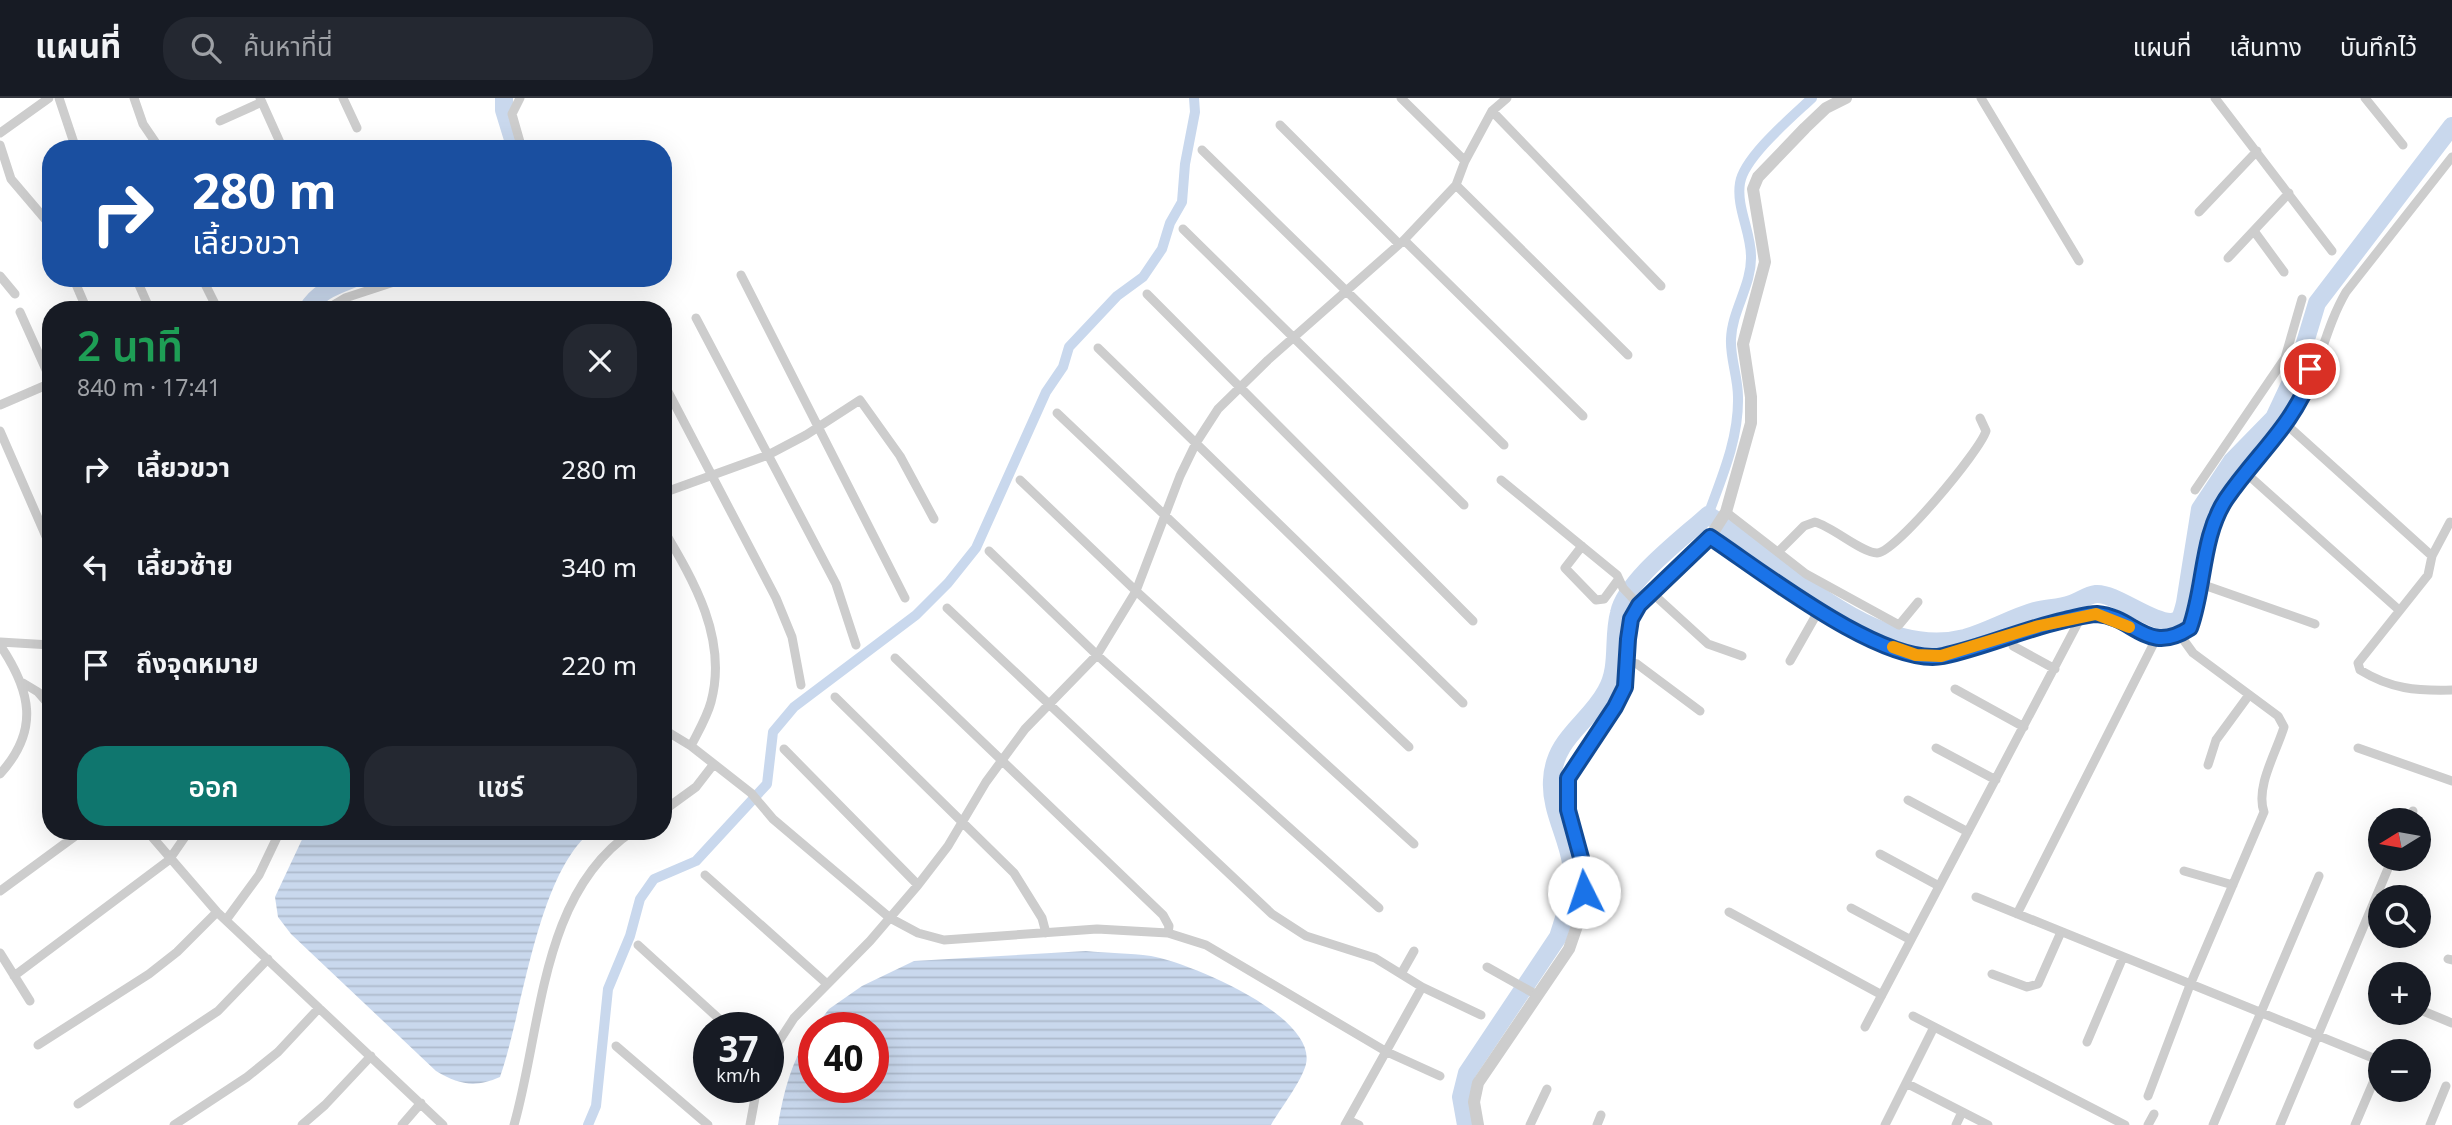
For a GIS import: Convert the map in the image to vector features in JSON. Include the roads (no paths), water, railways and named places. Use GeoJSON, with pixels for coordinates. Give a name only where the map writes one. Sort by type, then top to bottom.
{"type":"FeatureCollection","features":[{"type":"Feature","properties":{"kind":"street"},"geometry":{"type":"LineString","coordinates":[[0,133],[49,98]]}},
{"type":"Feature","properties":{"kind":"street"},"geometry":{"type":"LineString","coordinates":[[60,98],[73,140]]}},
{"type":"Feature","properties":{"kind":"street"},"geometry":{"type":"LineString","coordinates":[[134,98],[143,124],[154,140]]}},
{"type":"Feature","properties":{"kind":"street"},"geometry":{"type":"LineString","coordinates":[[343,98],[357,128]]}},
{"type":"Feature","properties":{"kind":"street"},"geometry":{"type":"LineString","coordinates":[[519,140],[512,114],[520,98]]}},
{"type":"Feature","properties":{"kind":"street"},"geometry":{"type":"LineString","coordinates":[[1401,98],[1465,161]]}},
{"type":"Feature","properties":{"kind":"street"},"geometry":{"type":"LineString","coordinates":[[784,1033],[794,1017],[890,918],[918,885],[1025,729],[1097,655],[1136,591],[1196,443],[1218,409],[1293,337],[1402,242],[1456,185],[1465,161],[1492,111],[1507,98]]}},
{"type":"Feature","properties":{"kind":"street"},"geometry":{"type":"LineString","coordinates":[[1634,601],[1651,592],[1713,534],[1724,515],[1751,423],[1751,397],[1743,344],[1765,262],[1753,190],[1758,177],[1826,108],[1846,98]]}},
{"type":"Feature","properties":{"kind":"street"},"geometry":{"type":"LineString","coordinates":[[1982,98],[2079,261]]}},
{"type":"Feature","properties":{"kind":"street"},"geometry":{"type":"LineString","coordinates":[[2215,98],[2332,251]]}},
{"type":"Feature","properties":{"kind":"street"},"geometry":{"type":"LineString","coordinates":[[2365,98],[2403,145]]}},
{"type":"Feature","properties":{"kind":"street"},"geometry":{"type":"LineString","coordinates":[[220,121],[261,100],[279,140]]}},
{"type":"Feature","properties":{"kind":"street"},"geometry":{"type":"LineString","coordinates":[[1492,111],[1661,286]]}},
{"type":"Feature","properties":{"kind":"street"},"geometry":{"type":"LineString","coordinates":[[1280,125],[1583,416]]}},
{"type":"Feature","properties":{"kind":"street"},"geometry":{"type":"LineString","coordinates":[[0,145],[11,178],[42,215]]}},
{"type":"Feature","properties":{"kind":"street"},"geometry":{"type":"LineString","coordinates":[[1202,149],[1504,445]]}},
{"type":"Feature","properties":{"kind":"street"},"geometry":{"type":"LineString","coordinates":[[2199,212],[2257,152]]}},
{"type":"Feature","properties":{"kind":"street"},"geometry":{"type":"LineString","coordinates":[[1713,534],[1819,610],[1867,637],[1916,655],[1941,656],[2039,626],[2096,614],[2114,619],[2156,639],[2180,635],[2190,628],[2217,519],[2226,499],[2287,425],[2303,398],[2334,312],[2346,292],[2452,158]]}},
{"type":"Feature","properties":{"kind":"street"},"geometry":{"type":"LineString","coordinates":[[1456,185],[1628,355]]}},
{"type":"Feature","properties":{"kind":"street"},"geometry":{"type":"LineString","coordinates":[[2228,258],[2289,193]]}},
{"type":"Feature","properties":{"kind":"street"},"geometry":{"type":"LineString","coordinates":[[1183,229],[1464,505]]}},
{"type":"Feature","properties":{"kind":"street"},"geometry":{"type":"LineString","coordinates":[[2254,231],[2284,272]]}},
{"type":"Feature","properties":{"kind":"street"},"geometry":{"type":"LineString","coordinates":[[741,275],[905,598]]}},
{"type":"Feature","properties":{"kind":"street"},"geometry":{"type":"LineString","coordinates":[[0,276],[15,294]]}},
{"type":"Feature","properties":{"kind":"street"},"geometry":{"type":"LineString","coordinates":[[341,301],[380,287]]}},
{"type":"Feature","properties":{"kind":"street"},"geometry":{"type":"LineString","coordinates":[[1147,294],[1473,621]]}},
{"type":"Feature","properties":{"kind":"street"},"geometry":{"type":"LineString","coordinates":[[2195,491],[2287,358],[2302,299]]}},
{"type":"Feature","properties":{"kind":"street"},"geometry":{"type":"LineString","coordinates":[[20,312],[42,362]]}},
{"type":"Feature","properties":{"kind":"street"},"geometry":{"type":"LineString","coordinates":[[696,318],[836,584],[856,645]]}},
{"type":"Feature","properties":{"kind":"street"},"geometry":{"type":"LineString","coordinates":[[1098,348],[1464,703]]}},
{"type":"Feature","properties":{"kind":"street"},"geometry":{"type":"LineString","coordinates":[[2287,358],[2312,370]]}},
{"type":"Feature","properties":{"kind":"street"},"geometry":{"type":"LineString","coordinates":[[0,405],[42,386]]}},
{"type":"Feature","properties":{"kind":"street"},"geometry":{"type":"LineString","coordinates":[[672,399],[776,598],[792,637],[801,685]]}},
{"type":"Feature","properties":{"kind":"street"},"geometry":{"type":"LineString","coordinates":[[672,490],[768,455],[819,427],[860,400],[900,456],[934,519]]}},
{"type":"Feature","properties":{"kind":"street"},"geometry":{"type":"LineString","coordinates":[[1057,413],[1409,747]]}},
{"type":"Feature","properties":{"kind":"street"},"geometry":{"type":"LineString","coordinates":[[1777,552],[1804,526],[1815,522],[1873,552],[1885,551],[1926,512],[1979,447],[1986,431],[1980,418]]}},
{"type":"Feature","properties":{"kind":"street"},"geometry":{"type":"LineString","coordinates":[[2287,425],[2432,556]]}},
{"type":"Feature","properties":{"kind":"street"},"geometry":{"type":"LineString","coordinates":[[0,431],[42,527]]}},
{"type":"Feature","properties":{"kind":"street"},"geometry":{"type":"LineString","coordinates":[[2247,474],[2399,610]]}},
{"type":"Feature","properties":{"kind":"street"},"geometry":{"type":"LineString","coordinates":[[1020,480],[1136,591],[1414,844]]}},
{"type":"Feature","properties":{"kind":"street"},"geometry":{"type":"LineString","coordinates":[[1478,1125],[1474,1102],[1478,1083],[1535,994],[1569,949],[1584,892],[1583,865],[1568,810],[1568,778],[1615,707],[1625,687],[1634,601],[1620,584],[1617,575],[1501,480]]}},
{"type":"Feature","properties":{"kind":"street"},"geometry":{"type":"LineString","coordinates":[[1724,515],[1806,574],[1899,625],[1918,602]]}},
{"type":"Feature","properties":{"kind":"street"},"geometry":{"type":"LineString","coordinates":[[2450,522],[2432,556],[2428,575],[2358,663],[2360,670],[2389,686],[2410,691],[2452,690]]}},
{"type":"Feature","properties":{"kind":"street"},"geometry":{"type":"LineString","coordinates":[[672,544],[696,584],[709,624],[716,662],[711,702],[691,746]]}},
{"type":"Feature","properties":{"kind":"street"},"geometry":{"type":"LineString","coordinates":[[1582,546],[1565,568],[1575,582],[1596,600],[1604,599],[1620,584]]}},
{"type":"Feature","properties":{"kind":"street"},"geometry":{"type":"LineString","coordinates":[[989,551],[1097,655],[1378,908]]}},
{"type":"Feature","properties":{"kind":"street"},"geometry":{"type":"LineString","coordinates":[[2201,583],[2315,624]]}},
{"type":"Feature","properties":{"kind":"street"},"geometry":{"type":"LineString","coordinates":[[1651,592],[1708,644],[1742,656]]}},
{"type":"Feature","properties":{"kind":"street"},"geometry":{"type":"LineString","coordinates":[[947,608],[1272,914],[1306,936],[1375,958],[1422,988],[1481,1015]]}},
{"type":"Feature","properties":{"kind":"street"},"geometry":{"type":"LineString","coordinates":[[1790,661],[1819,610]]}},
{"type":"Feature","properties":{"kind":"street"},"geometry":{"type":"LineString","coordinates":[[1865,1027],[2081,617]]}},
{"type":"Feature","properties":{"kind":"street"},"geometry":{"type":"LineString","coordinates":[[2148,1096],[2190,985],[2264,812],[2261,803],[2269,762],[2284,727],[2278,716],[2193,653],[2180,635]]}},
{"type":"Feature","properties":{"kind":"street"},"geometry":{"type":"LineString","coordinates":[[2017,914],[2156,639]]}},
{"type":"Feature","properties":{"kind":"street"},"geometry":{"type":"LineString","coordinates":[[0,643],[42,645]]}},
{"type":"Feature","properties":{"kind":"street"},"geometry":{"type":"LineString","coordinates":[[0,643],[23,684],[28,717],[15,755],[0,774]]}},
{"type":"Feature","properties":{"kind":"street"},"geometry":{"type":"LineString","coordinates":[[2013,646],[2055,668]]}},
{"type":"Feature","properties":{"kind":"street"},"geometry":{"type":"LineString","coordinates":[[895,658],[1163,915],[1169,926],[1168,933]]}},
{"type":"Feature","properties":{"kind":"street"},"geometry":{"type":"LineString","coordinates":[[1628,662],[1637,664],[1700,711]]}},
{"type":"Feature","properties":{"kind":"street"},"geometry":{"type":"LineString","coordinates":[[23,684],[42,697]]}},
{"type":"Feature","properties":{"kind":"street"},"geometry":{"type":"LineString","coordinates":[[1955,689],[2024,727]]}},
{"type":"Feature","properties":{"kind":"street"},"geometry":{"type":"LineString","coordinates":[[2208,765],[2216,740],[2249,695]]}},
{"type":"Feature","properties":{"kind":"street"},"geometry":{"type":"LineString","coordinates":[[835,697],[1014,873],[1042,918],[1046,933]]}},
{"type":"Feature","properties":{"kind":"street"},"geometry":{"type":"LineString","coordinates":[[672,734],[751,793],[773,819],[890,918],[918,933],[944,940],[1097,929],[1168,933],[1206,945],[1387,1052],[1440,1076]]}},
{"type":"Feature","properties":{"kind":"street"},"geometry":{"type":"LineString","coordinates":[[784,748],[918,885]]}},
{"type":"Feature","properties":{"kind":"street"},"geometry":{"type":"LineString","coordinates":[[1936,748],[1996,780]]}},
{"type":"Feature","properties":{"kind":"street"},"geometry":{"type":"LineString","coordinates":[[2358,748],[2452,781]]}},
{"type":"Feature","properties":{"kind":"street"},"geometry":{"type":"LineString","coordinates":[[672,804],[696,786],[713,765]]}},
{"type":"Feature","properties":{"kind":"street"},"geometry":{"type":"LineString","coordinates":[[1908,800],[1968,832]]}},
{"type":"Feature","properties":{"kind":"street"},"geometry":{"type":"LineString","coordinates":[[0,891],[70,840]]}},
{"type":"Feature","properties":{"kind":"street"},"geometry":{"type":"LineString","coordinates":[[155,840],[169,860],[226,920],[443,1125]]}},
{"type":"Feature","properties":{"kind":"street"},"geometry":{"type":"LineString","coordinates":[[14,976],[169,860],[183,840]]}},
{"type":"Feature","properties":{"kind":"street"},"geometry":{"type":"LineString","coordinates":[[226,920],[259,874],[276,840]]}},
{"type":"Feature","properties":{"kind":"street"},"geometry":{"type":"LineString","coordinates":[[514,1125],[551,961],[567,917],[588,874],[601,856],[621,840]]}},
{"type":"Feature","properties":{"kind":"street"},"geometry":{"type":"LineString","coordinates":[[1880,854],[1940,886]]}},
{"type":"Feature","properties":{"kind":"street"},"geometry":{"type":"LineString","coordinates":[[2184,871],[2233,885]]}},
{"type":"Feature","properties":{"kind":"street"},"geometry":{"type":"LineString","coordinates":[[2280,1125],[2387,872]]}},
{"type":"Feature","properties":{"kind":"street"},"geometry":{"type":"LineString","coordinates":[[705,875],[826,983]]}},
{"type":"Feature","properties":{"kind":"street"},"geometry":{"type":"LineString","coordinates":[[2213,1125],[2319,876]]}},
{"type":"Feature","properties":{"kind":"street"},"geometry":{"type":"LineString","coordinates":[[1976,897],[2373,1058],[2378,1071],[2356,1125]]}},
{"type":"Feature","properties":{"kind":"street"},"geometry":{"type":"LineString","coordinates":[[1851,908],[1911,940]]}},
{"type":"Feature","properties":{"kind":"street"},"geometry":{"type":"LineString","coordinates":[[38,1045],[149,974],[177,952],[218,912]]}},
{"type":"Feature","properties":{"kind":"street"},"geometry":{"type":"LineString","coordinates":[[1729,912],[1882,995]]}},
{"type":"Feature","properties":{"kind":"street"},"geometry":{"type":"LineString","coordinates":[[1992,974],[2026,987],[2038,984],[2061,932]]}},
{"type":"Feature","properties":{"kind":"street"},"geometry":{"type":"LineString","coordinates":[[638,945],[712,1012]]}},
{"type":"Feature","properties":{"kind":"street"},"geometry":{"type":"LineString","coordinates":[[1401,974],[1414,951]]}},
{"type":"Feature","properties":{"kind":"street"},"geometry":{"type":"LineString","coordinates":[[0,953],[30,1001]]}},
{"type":"Feature","properties":{"kind":"street"},"geometry":{"type":"LineString","coordinates":[[2087,1042],[2123,957]]}},
{"type":"Feature","properties":{"kind":"street"},"geometry":{"type":"LineString","coordinates":[[78,1104],[218,1011],[268,959]]}},
{"type":"Feature","properties":{"kind":"street"},"geometry":{"type":"LineString","coordinates":[[1487,967],[1535,994]]}},
{"type":"Feature","properties":{"kind":"street"},"geometry":{"type":"LineString","coordinates":[[1359,1125],[1346,1122],[1422,988]]}},
{"type":"Feature","properties":{"kind":"street"},"geometry":{"type":"LineString","coordinates":[[174,1125],[247,1077],[278,1052],[319,1007]]}},
{"type":"Feature","properties":{"kind":"street"},"geometry":{"type":"LineString","coordinates":[[2431,1014],[2452,1023]]}},
{"type":"Feature","properties":{"kind":"street"},"geometry":{"type":"LineString","coordinates":[[1913,1016],[2125,1125]]}},
{"type":"Feature","properties":{"kind":"street"},"geometry":{"type":"LineString","coordinates":[[1885,1125],[1934,1027]]}},
{"type":"Feature","properties":{"kind":"street"},"geometry":{"type":"LineString","coordinates":[[616,1046],[708,1125]]}},
{"type":"Feature","properties":{"kind":"street"},"geometry":{"type":"LineString","coordinates":[[302,1125],[326,1105],[371,1056]]}},
{"type":"Feature","properties":{"kind":"street"},"geometry":{"type":"LineString","coordinates":[[1906,1083],[1988,1125]]}},
{"type":"Feature","properties":{"kind":"street"},"geometry":{"type":"LineString","coordinates":[[2430,1125],[2446,1086]]}},
{"type":"Feature","properties":{"kind":"street"},"geometry":{"type":"LineString","coordinates":[[1530,1125],[1547,1089]]}},
{"type":"Feature","properties":{"kind":"street"},"geometry":{"type":"LineString","coordinates":[[402,1125],[421,1103]]}},
{"type":"Feature","properties":{"kind":"street"},"geometry":{"type":"LineString","coordinates":[[750,1125],[754,1103]]}},
{"type":"Feature","properties":{"kind":"street"},"geometry":{"type":"LineString","coordinates":[[1956,1125],[1962,1112]]}},
{"type":"Feature","properties":{"kind":"street"},"geometry":{"type":"LineString","coordinates":[[2148,1125],[2154,1114]]}},
{"type":"Feature","properties":{"kind":"street"},"geometry":{"type":"LineString","coordinates":[[1597,1125],[1601,1115]]}},
{"type":"Feature","properties":{"kind":"water"},"geometry":{"type":"Polygon","coordinates":[[[302,840],[583,840],[573,851],[558,878],[545,910],[500,1077],[483,1083],[460,1082],[436,1071],[291,934],[278,917],[275,897],[302,840]]]}},
{"type":"Feature","properties":{"kind":"water"},"geometry":{"type":"Polygon","coordinates":[[[1086,951],[1135,954],[1168,960],[1219,980],[1271,1010],[1291,1027],[1304,1046],[1306,1064],[1296,1087],[1271,1125],[778,1125],[790,1075],[798,1056],[798,1103],[889,1103],[889,1012],[827,1012],[862,986],[914,961],[1086,951]]]}},
{"type":"Feature","properties":{"kind":"waterway"},"geometry":{"type":"LineString","coordinates":[[504,98],[504,110],[513,140]]}},
{"type":"Feature","properties":{"kind":"waterway"},"geometry":{"type":"LineString","coordinates":[[588,1125],[596,1106],[608,989],[630,936],[640,899],[654,879],[696,861],[767,784],[773,732],[794,707],[916,615],[948,583],[976,548],[1046,392],[1063,367],[1069,347],[1117,296],[1143,277],[1162,249],[1170,223],[1182,202],[1185,164],[1195,112],[1194,98]]}},
{"type":"Feature","properties":{"kind":"waterway"},"geometry":{"type":"LineString","coordinates":[[1708,515],[1729,457],[1738,412],[1731,339],[1751,256],[1740,201],[1740,183],[1750,161],[1760,149],[1812,98]]}},
{"type":"Feature","properties":{"kind":"waterway"},"geometry":{"type":"LineString","coordinates":[[1466,1125],[1461,1097],[1467,1073],[1558,937],[1566,910],[1571,863],[1552,791],[1554,765],[1565,742],[1606,691],[1613,672],[1617,623],[1624,600],[1632,587],[1657,560],[1708,515],[1829,602],[1862,621],[1896,635],[1930,641],[1965,638],[2026,614],[2067,605],[2096,594],[2105,595],[2153,617],[2173,622],[2180,618],[2185,603],[2200,509],[2232,461],[2274,418],[2297,369],[2317,303],[2452,126]]}},
{"type":"Feature","properties":{"kind":"waterway"},"geometry":{"type":"LineString","coordinates":[[313,301],[334,287]]}}]}
